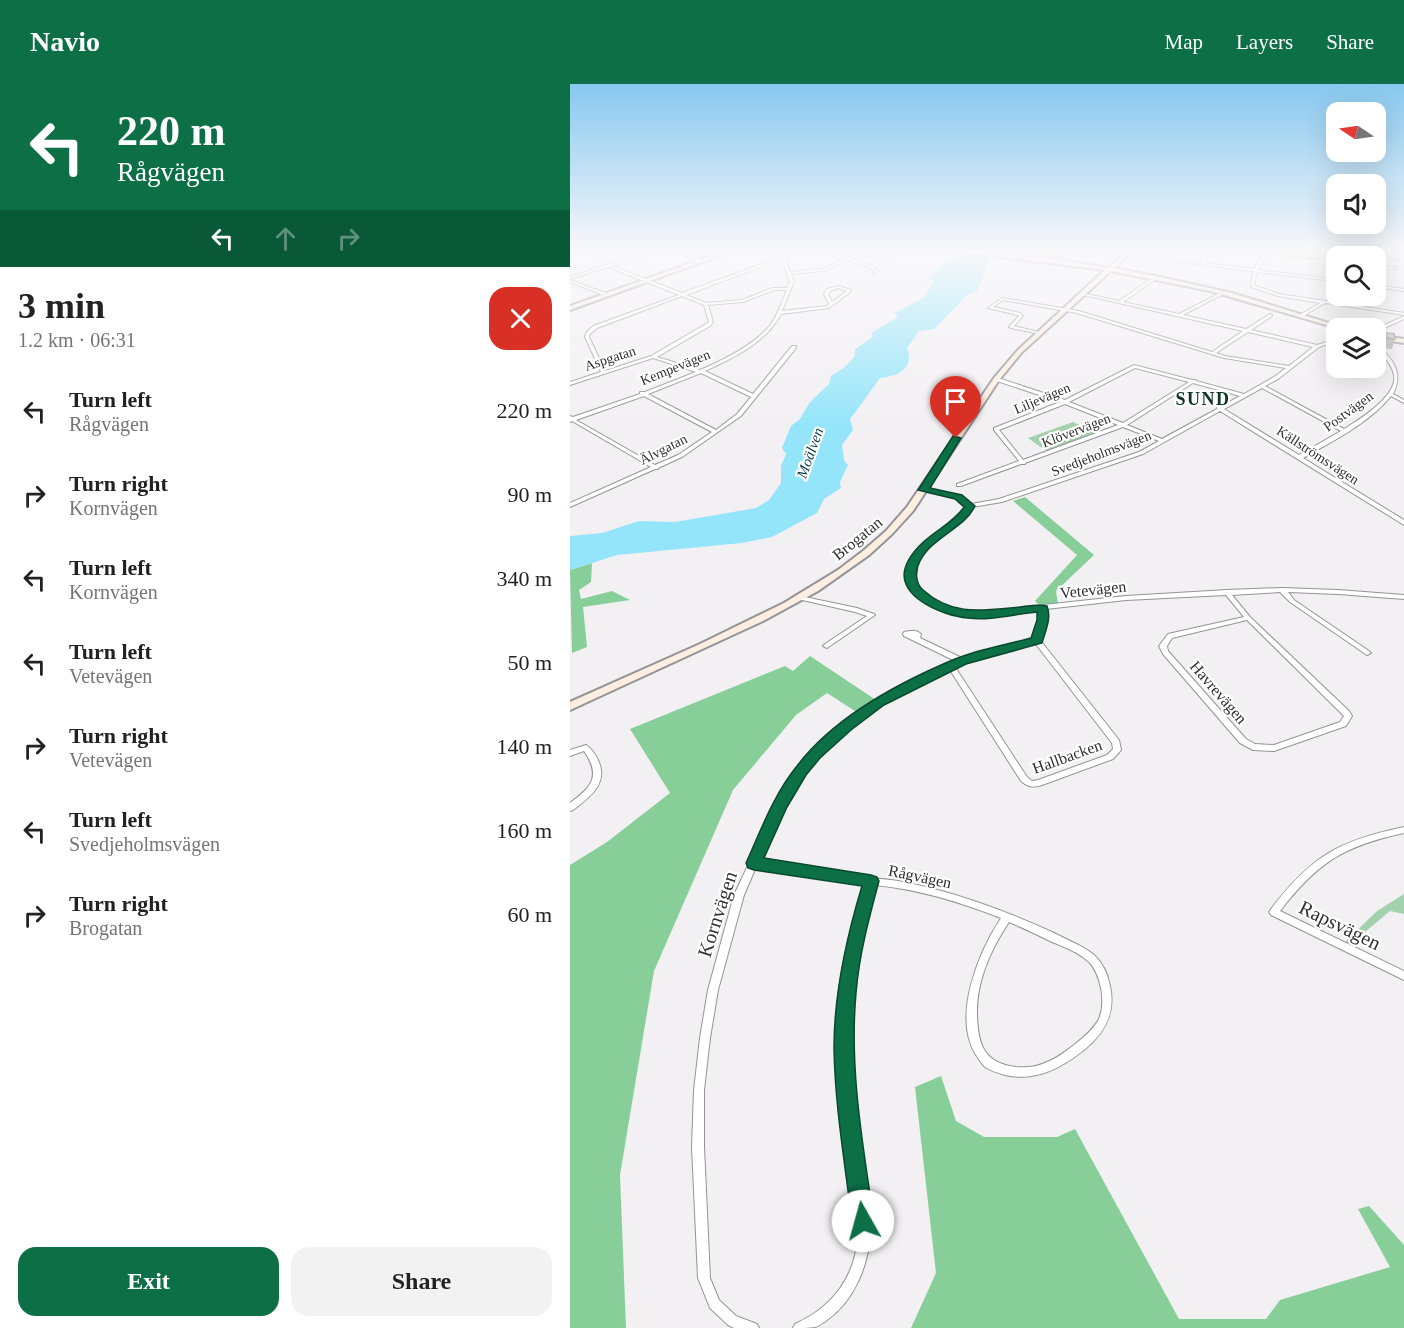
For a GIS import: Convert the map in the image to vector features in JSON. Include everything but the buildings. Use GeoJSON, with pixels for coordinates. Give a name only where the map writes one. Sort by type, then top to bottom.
{"type":"FeatureCollection","features":[{"type":"Feature","properties":{"kind":"main road"},"geometry":{"type":"LineString","coordinates":[[1272,307],[1326,323]]}},
{"type":"Feature","properties":{"kind":"main road","name":"Brogatan"},"geometry":{"type":"LineString","coordinates":[[570,706],[747,625],[800,598],[873,548],[896,526],[923,490],[996,379],[1020,351],[1065,309]]}},
{"type":"Feature","properties":{"kind":"main road"},"geometry":{"type":"LineString","coordinates":[[1386,338],[1404,340]]}},
{"type":"Feature","properties":{"kind":"street"},"geometry":{"type":"LineString","coordinates":[[604,373],[587,337],[591,331],[653,307]]}},
{"type":"Feature","properties":{"kind":"street","name":"Aspgatan"},"geometry":{"type":"LineString","coordinates":[[570,384],[652,357],[711,322],[707,307]]}},
{"type":"Feature","properties":{"kind":"street","name":"Kempevägen"},"geometry":{"type":"LineString","coordinates":[[571,419],[699,371],[748,346],[769,328],[781,307]]}},
{"type":"Feature","properties":{"kind":"street"},"geometry":{"type":"LineString","coordinates":[[779,313],[827,307]]}},
{"type":"Feature","properties":{"kind":"street"},"geometry":{"type":"LineString","coordinates":[[991,307],[1021,316],[1011,327],[1041,333]]}},
{"type":"Feature","properties":{"kind":"street"},"geometry":{"type":"LineString","coordinates":[[1053,307],[1212,354],[1245,362],[1288,367]]}},
{"type":"Feature","properties":{"kind":"street"},"geometry":{"type":"LineString","coordinates":[[1141,307],[1317,346]]}},
{"type":"Feature","properties":{"kind":"street"},"geometry":{"type":"LineString","coordinates":[[1179,316],[1195,307]]}},
{"type":"Feature","properties":{"kind":"street"},"geometry":{"type":"LineString","coordinates":[[1302,316],[1316,307]]}},
{"type":"Feature","properties":{"kind":"street"},"geometry":{"type":"LineString","coordinates":[[1355,307],[1404,316]]}},
{"type":"Feature","properties":{"kind":"street"},"geometry":{"type":"LineString","coordinates":[[1212,354],[1270,315]]}},
{"type":"Feature","properties":{"kind":"street"},"geometry":{"type":"LineString","coordinates":[[1386,325],[1404,316]]}},
{"type":"Feature","properties":{"kind":"street","name":"Svedjeholmsvägen"},"geometry":{"type":"LineString","coordinates":[[970,506],[1000,501],[1141,453],[1242,395],[1262,386],[1317,346],[1326,343]]}},
{"type":"Feature","properties":{"kind":"street","name":"Älvgatan"},"geometry":{"type":"LineString","coordinates":[[570,505],[656,468],[716,432],[739,415],[794,347]]}},
{"type":"Feature","properties":{"kind":"street"},"geometry":{"type":"LineString","coordinates":[[652,357],[699,371],[753,396]]}},
{"type":"Feature","properties":{"kind":"street"},"geometry":{"type":"LineString","coordinates":[[1386,358],[1394,368],[1404,369]]}},
{"type":"Feature","properties":{"kind":"street","name":"Liljevägen"},"geometry":{"type":"LineString","coordinates":[[1023,463],[996,429],[1065,402],[1134,366],[1194,381]]}},
{"type":"Feature","properties":{"kind":"street","name":"Postvägen"},"geometry":{"type":"LineString","coordinates":[[1300,457],[1371,413],[1390,394],[1397,381],[1394,368]]}},
{"type":"Feature","properties":{"kind":"street"},"geometry":{"type":"LineString","coordinates":[[996,379],[1065,402],[1163,441]]}},
{"type":"Feature","properties":{"kind":"street"},"geometry":{"type":"LineString","coordinates":[[1194,381],[1242,395]]}},
{"type":"Feature","properties":{"kind":"street","name":"Klövervägen"},"geometry":{"type":"LineString","coordinates":[[959,485],[1123,425],[1194,381]]}},
{"type":"Feature","properties":{"kind":"street"},"geometry":{"type":"LineString","coordinates":[[1262,386],[1344,431]]}},
{"type":"Feature","properties":{"kind":"street"},"geometry":{"type":"LineString","coordinates":[[642,393],[716,432]]}},
{"type":"Feature","properties":{"kind":"street"},"geometry":{"type":"LineString","coordinates":[[1390,394],[1404,402]]}},
{"type":"Feature","properties":{"kind":"street","name":"Källströmsvägen"},"geometry":{"type":"LineString","coordinates":[[1220,408],[1404,523]]}},
{"type":"Feature","properties":{"kind":"street"},"geometry":{"type":"LineString","coordinates":[[571,419],[656,468]]}},
{"type":"Feature","properties":{"kind":"street"},"geometry":{"type":"LineString","coordinates":[[923,490],[958,497],[970,506]]}},
{"type":"Feature","properties":{"kind":"street","name":"Vetevägen"},"geometry":{"type":"LineString","coordinates":[[970,506],[967,512],[933,538],[920,552],[913,563],[910,576],[914,589],[929,602],[969,615],[1126,598],[1227,592],[1282,590],[1404,597]]}},
{"type":"Feature","properties":{"kind":"street"},"geometry":{"type":"LineString","coordinates":[[1282,590],[1292,601],[1367,653]]}},
{"type":"Feature","properties":{"kind":"street","name":"Havrevägen"},"geometry":{"type":"LineString","coordinates":[[1227,592],[1248,618],[1346,713],[1348,717],[1343,724],[1274,748],[1253,747],[1236,733],[1165,652],[1163,646],[1170,636],[1248,618]]}},
{"type":"Feature","properties":{"kind":"street"},"geometry":{"type":"LineString","coordinates":[[800,598],[872,615],[842,638],[827,646]]}},
{"type":"Feature","properties":{"kind":"street"},"geometry":{"type":"LineString","coordinates":[[1037,640],[1037,634],[1044,620],[1043,608]]}},
{"type":"Feature","properties":{"kind":"street"},"geometry":{"type":"LineString","coordinates":[[916,639],[961,661]]}},
{"type":"Feature","properties":{"kind":"street","name":"Kornvägen"},"geometry":{"type":"LineString","coordinates":[[753,1328],[732,1321],[714,1304],[705,1278],[698,1147],[699,1090],[713,990],[739,895],[786,793],[814,754],[879,702],[961,661],[1037,640]]}},
{"type":"Feature","properties":{"kind":"street","name":"Hallbacken"},"geometry":{"type":"LineString","coordinates":[[951,666],[1024,779],[1030,784],[1039,783],[1110,757],[1117,750],[1116,742],[1037,640]]}},
{"type":"Feature","properties":{"kind":"street"},"geometry":{"type":"LineString","coordinates":[[570,753],[586,748],[597,762],[599,769],[597,780],[585,796],[570,808]]}},
{"type":"Feature","properties":{"kind":"street","name":"Rapsvägen"},"geometry":{"type":"LineString","coordinates":[[1404,830],[1361,839],[1329,855],[1291,889],[1274,912],[1404,976]]}},
{"type":"Feature","properties":{"kind":"street","name":"Rågvägen"},"geometry":{"type":"LineString","coordinates":[[754,863],[900,885],[952,898],[1006,918],[1034,929],[1091,959],[1101,973],[1107,993],[1107,1007],[1102,1023],[1092,1037],[1054,1066],[1037,1072],[1018,1072],[988,1063],[978,1051],[973,1036],[974,999],[982,963],[999,927],[1006,918]]}},
{"type":"Feature","properties":{"kind":"street"},"geometry":{"type":"LineString","coordinates":[[799,1328],[809,1325],[832,1308],[848,1288],[858,1263],[864,1234],[850,1130],[844,1048],[847,992],[859,925],[871,881]]}},
{"type":"Feature","properties":{"kind":"green space"},"geometry":{"type":"Polygon","coordinates":[[[1073,422],[1099,434],[1049,453],[1028,438],[1073,422]]]}},
{"type":"Feature","properties":{"kind":"green space"},"geometry":{"type":"Polygon","coordinates":[[[1025,497],[1094,555],[1056,591],[1058,604],[1041,607],[1035,601],[1077,555],[1013,501],[1025,497]]]}},
{"type":"Feature","properties":{"kind":"green space"},"geometry":{"type":"Polygon","coordinates":[[[592,563],[591,582],[579,590],[581,599],[612,591],[630,600],[583,607],[587,647],[572,653],[570,570],[592,563]]]}},
{"type":"Feature","properties":{"kind":"green space"},"geometry":{"type":"Polygon","coordinates":[[[810,656],[879,702],[861,715],[827,693],[796,715],[733,790],[654,971],[620,1175],[626,1328],[570,1328],[570,865],[607,842],[670,793],[630,729],[785,666],[793,671],[810,656]]]}},
{"type":"Feature","properties":{"kind":"green space"},"geometry":{"type":"Polygon","coordinates":[[[1404,894],[1404,914],[1390,911],[1346,948],[1341,946],[1377,911],[1404,894]]]}},
{"type":"Feature","properties":{"kind":"green space"},"geometry":{"type":"Polygon","coordinates":[[[941,1076],[956,1121],[984,1137],[1057,1137],[1075,1129],[1179,1319],[1266,1319],[1280,1300],[1390,1267],[1358,1209],[1369,1206],[1404,1245],[1404,1328],[911,1328],[936,1273],[915,1087],[941,1076]]]}},
{"type":"Feature","properties":{"kind":"water","name":"Moälven"},"geometry":{"type":"Polygon","coordinates":[[[906,307],[955,307],[934,329],[919,331],[907,348],[909,361],[903,370],[880,378],[850,419],[853,430],[842,445],[844,460],[848,465],[840,482],[841,488],[824,499],[817,513],[772,537],[742,543],[617,555],[570,570],[570,536],[602,533],[639,521],[675,522],[756,508],[769,500],[781,483],[781,466],[786,454],[782,448],[791,426],[800,419],[810,402],[829,384],[831,376],[845,367],[855,356],[855,349],[873,337],[871,333],[898,317],[895,313],[906,307]]]}},
{"type":"Feature","properties":{"kind":"district","name":"SUND"},"geometry":{"type":"Point","coordinates":[1203,399]}},
{"type":"Feature","properties":{"kind":"route"},"geometry":{"type":"LineString","coordinates":[[863,1221],[850,1130],[844,1048],[847,992],[859,925],[871,881],[754,863],[786,793],[800,771],[814,754],[846,727],[879,702],[961,661],[1037,640],[1037,634],[1044,620],[1043,608],[969,615],[929,602],[914,589],[910,576],[913,563],[920,552],[933,538],[967,512],[970,506],[958,497],[923,490],[956,438]]}}]}
